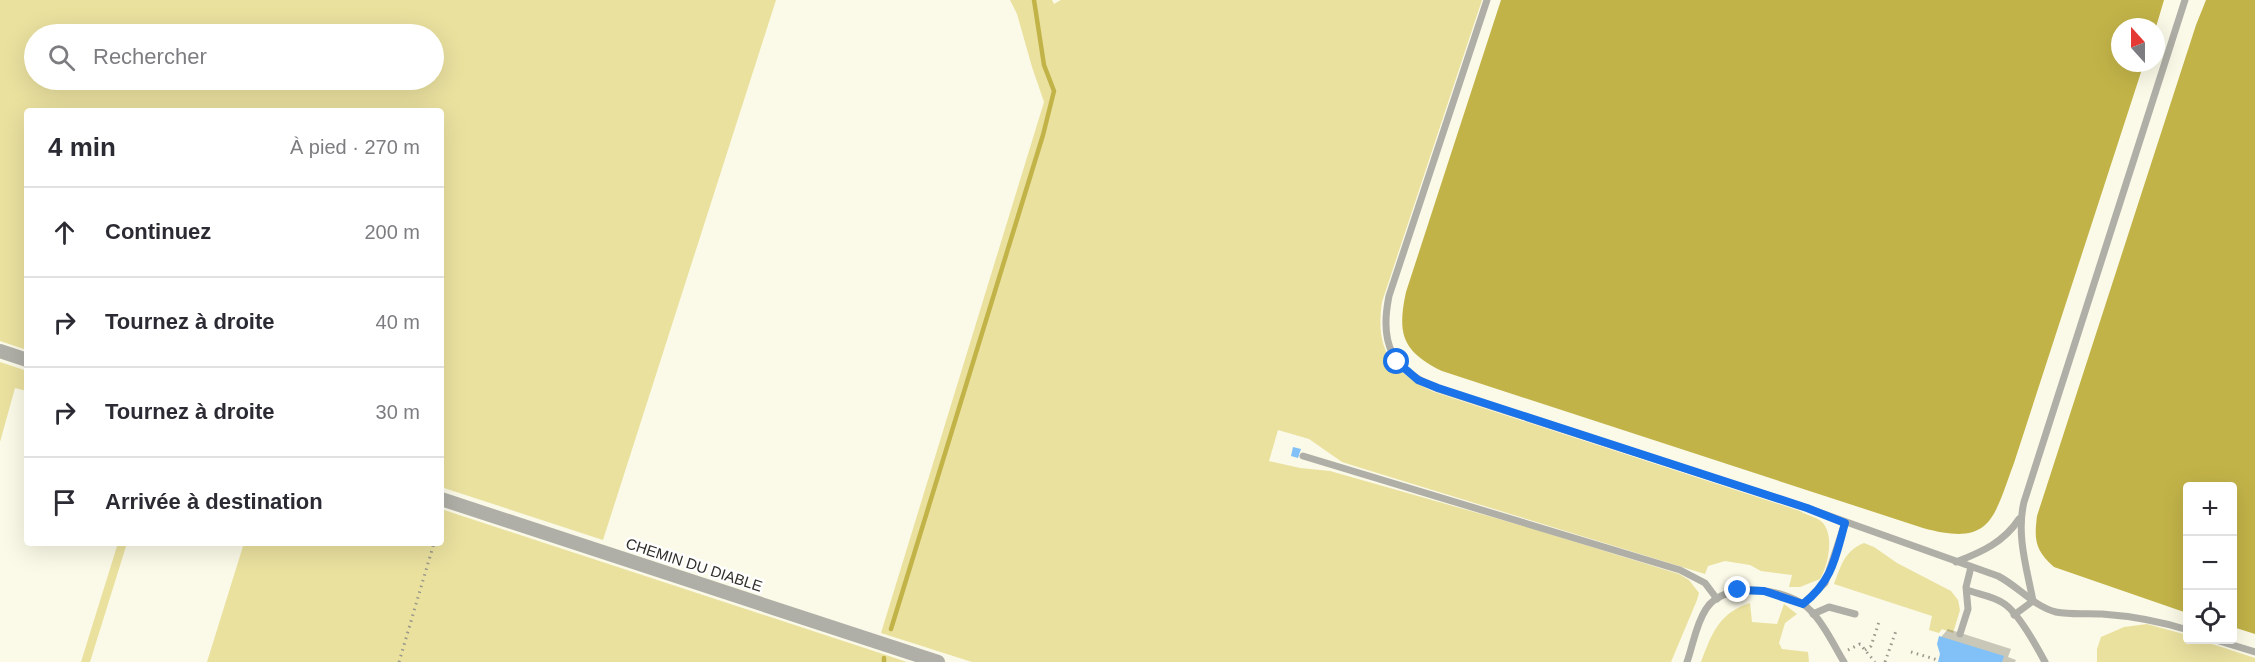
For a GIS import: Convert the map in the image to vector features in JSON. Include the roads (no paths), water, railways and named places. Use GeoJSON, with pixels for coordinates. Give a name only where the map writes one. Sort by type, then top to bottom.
{"type":"FeatureCollection","features":[{"type":"Feature","properties":{"kind":"street"},"geometry":{"type":"LineString","coordinates":[[0,351],[24,359]]}},
{"type":"Feature","properties":{"kind":"street","name":"CHEMIN DU DIABLE"},"geometry":{"type":"LineString","coordinates":[[444,500],[938,662]]}},
{"type":"Feature","properties":{"kind":"lane"},"geometry":{"type":"LineString","coordinates":[[1487,0],[1389,296],[1385,318],[1387,341],[1397,362],[1418,380],[1438,388],[1796,505],[1971,567],[2012,583],[2033,601],[2058,612],[2116,615],[2152,620],[2183,629]]}},
{"type":"Feature","properties":{"kind":"lane"},"geometry":{"type":"LineString","coordinates":[[1956,563],[2002,540],[2010,533],[2019,519],[2185,0]]}},
{"type":"Feature","properties":{"kind":"lane"},"geometry":{"type":"LineString","coordinates":[[1304,456],[1436,498],[1516,519],[1680,570],[1705,583],[1717,599]]}},
{"type":"Feature","properties":{"kind":"lane"},"geometry":{"type":"LineString","coordinates":[[2019,519],[2033,601]]}},
{"type":"Feature","properties":{"kind":"lane"},"geometry":{"type":"LineString","coordinates":[[1803,604],[1825,583],[1832,569],[1845,523]]}},
{"type":"Feature","properties":{"kind":"lane"},"geometry":{"type":"LineString","coordinates":[[1960,634],[1968,609],[1967,590],[1971,567]]}},
{"type":"Feature","properties":{"kind":"lane"},"geometry":{"type":"LineString","coordinates":[[1688,662],[1706,609],[1717,599],[1738,590],[1750,589],[1786,597],[1803,604],[1813,614],[1844,662]]}},
{"type":"Feature","properties":{"kind":"lane"},"geometry":{"type":"LineString","coordinates":[[1967,590],[2004,603],[2035,644],[2045,662]]}},
{"type":"Feature","properties":{"kind":"lane"},"geometry":{"type":"LineString","coordinates":[[2014,615],[2033,601]]}},
{"type":"Feature","properties":{"kind":"lane"},"geometry":{"type":"LineString","coordinates":[[1813,614],[1828,607],[1855,614]]}},
{"type":"Feature","properties":{"kind":"lane"},"geometry":{"type":"LineString","coordinates":[[2231,644],[2255,652]]}},
{"type":"Feature","properties":{"kind":"waterway"},"geometry":{"type":"LineString","coordinates":[[891,629],[1043,135],[1054,91],[1044,65],[1034,0]]}}]}
